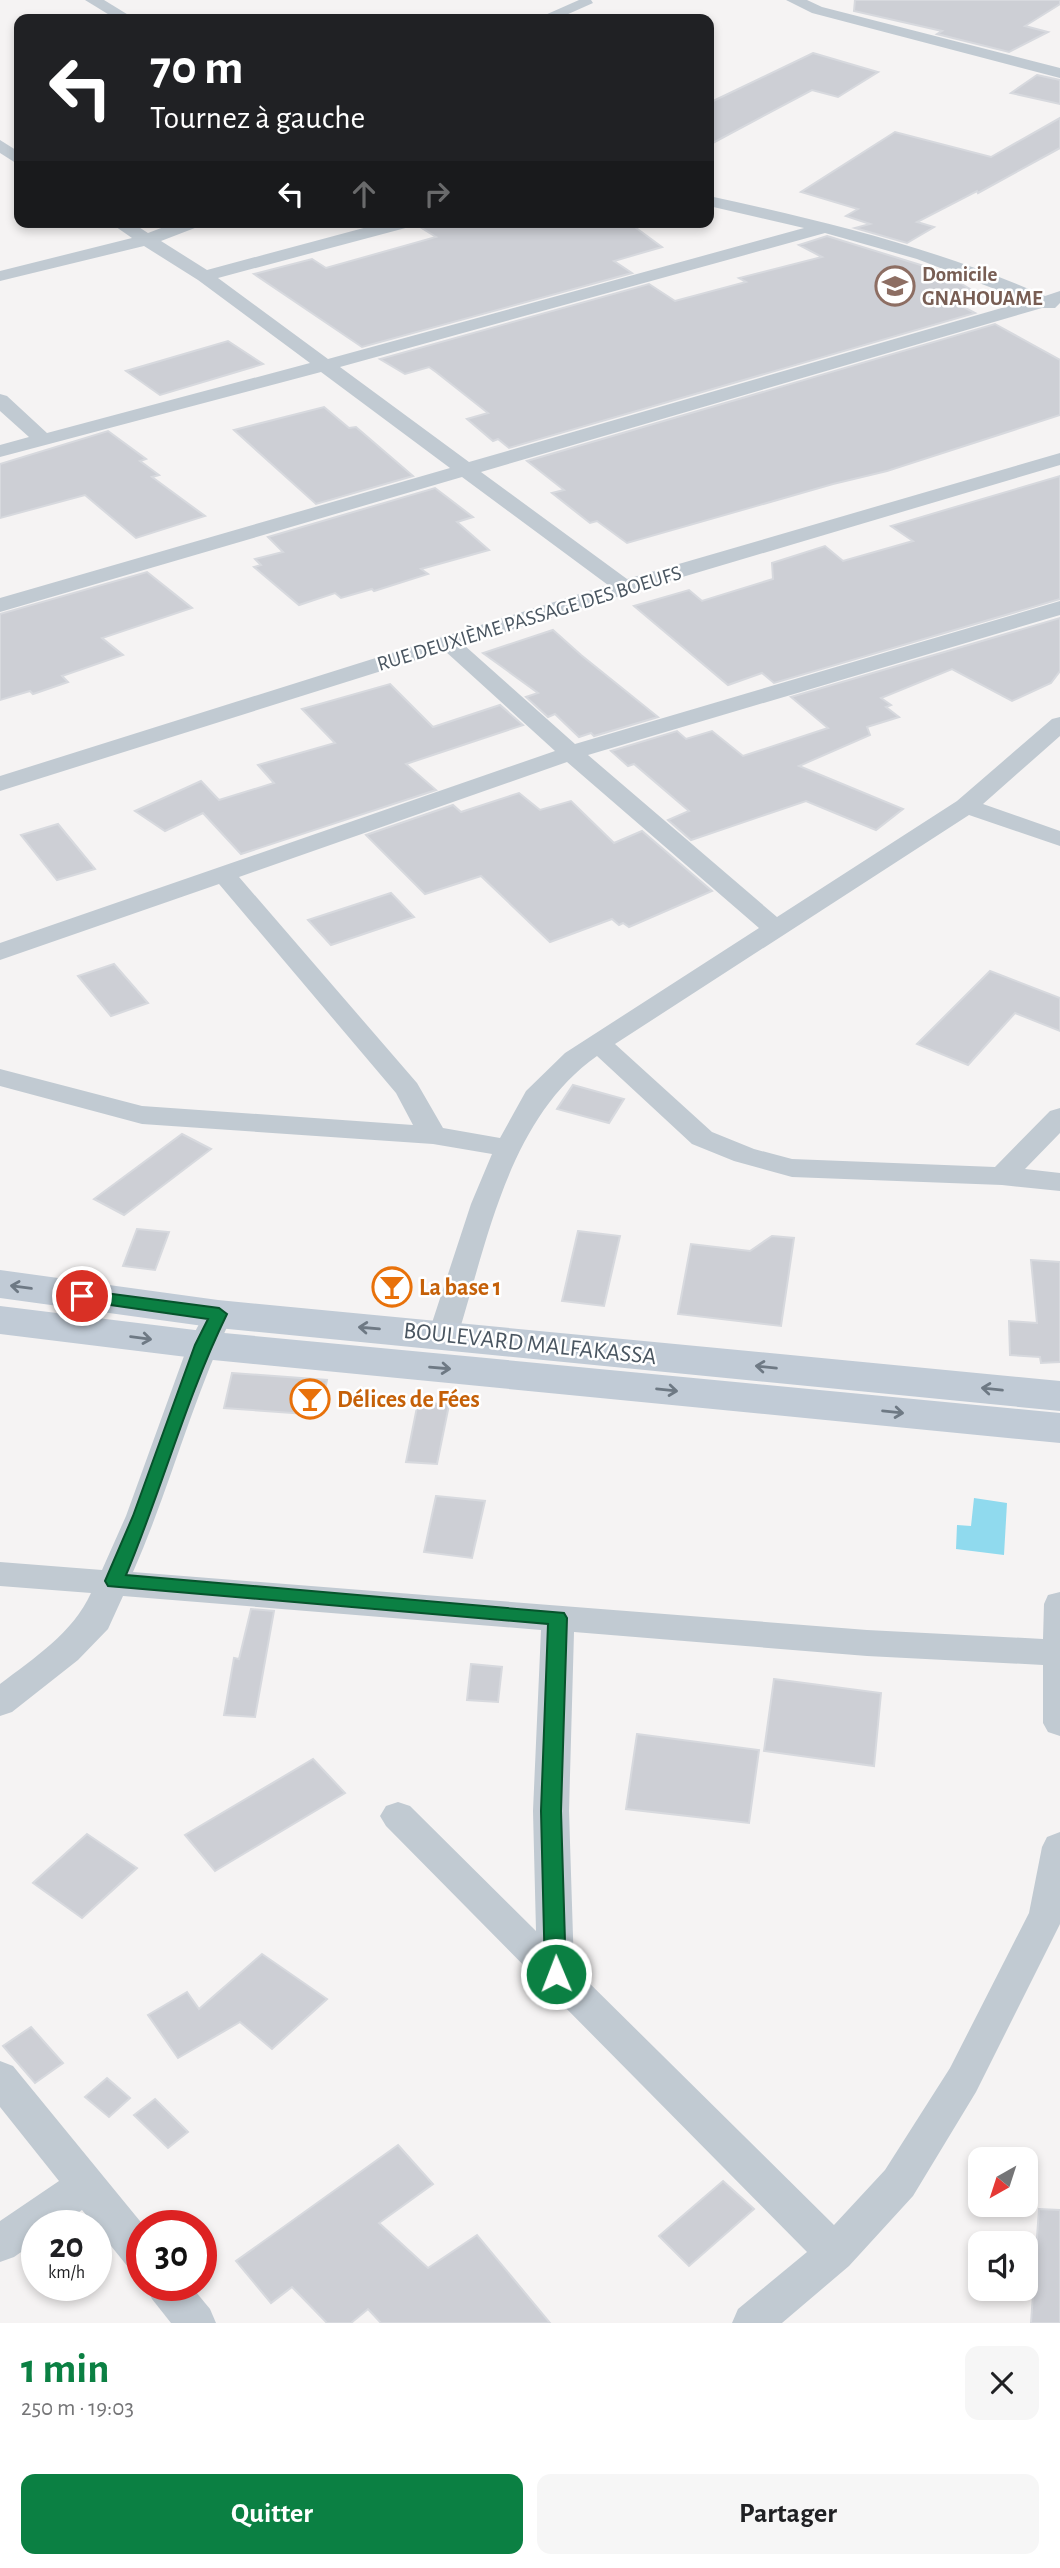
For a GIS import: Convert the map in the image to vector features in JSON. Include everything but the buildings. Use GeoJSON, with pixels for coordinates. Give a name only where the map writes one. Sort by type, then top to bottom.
{"type":"FeatureCollection","features":[{"type":"Feature","properties":{"kind":"main road","name":"BOULEVARD MALFAKASSA"},"geometry":{"type":"LineString","coordinates":[[0,1284],[211,1330],[1060,1428]]}},
{"type":"Feature","properties":{"kind":"main road","name":"BOULEVARD MALFAKASSA"},"geometry":{"type":"LineString","coordinates":[[0,1320],[211,1330],[443,1335],[1060,1396]]}},
{"type":"Feature","properties":{"kind":"street"},"geometry":{"type":"LineString","coordinates":[[93,0],[118,14]]}},
{"type":"Feature","properties":{"kind":"street"},"geometry":{"type":"LineString","coordinates":[[794,0],[817,10],[1060,73]]}},
{"type":"Feature","properties":{"kind":"street"},"geometry":{"type":"LineString","coordinates":[[558,14],[586,4]]}},
{"type":"Feature","properties":{"kind":"street"},"geometry":{"type":"LineString","coordinates":[[0,145],[14,156]]}},
{"type":"Feature","properties":{"kind":"street"},"geometry":{"type":"LineString","coordinates":[[714,202],[827,227],[961,266],[1054,303]]}},
{"type":"Feature","properties":{"kind":"street"},"geometry":{"type":"LineString","coordinates":[[0,451],[326,365],[827,227]]}},
{"type":"Feature","properties":{"kind":"street"},"geometry":{"type":"LineString","coordinates":[[128,228],[204,276],[624,587]]}},
{"type":"Feature","properties":{"kind":"street"},"geometry":{"type":"LineString","coordinates":[[0,276],[147,240],[178,228]]}},
{"type":"Feature","properties":{"kind":"street"},"geometry":{"type":"LineString","coordinates":[[204,276],[384,228]]}},
{"type":"Feature","properties":{"kind":"street"},"geometry":{"type":"LineString","coordinates":[[0,605],[467,469],[1054,303]]}},
{"type":"Feature","properties":{"kind":"street"},"geometry":{"type":"LineString","coordinates":[[0,400],[43,440]]}},
{"type":"Feature","properties":{"kind":"street","name":"RUE DEUXIÈME PASSAGE DES BOEUFS"},"geometry":{"type":"LineString","coordinates":[[0,785],[624,587],[1060,459]]}},
{"type":"Feature","properties":{"kind":"street"},"geometry":{"type":"LineString","coordinates":[[0,952],[571,753],[1060,608]]}},
{"type":"Feature","properties":{"kind":"street"},"geometry":{"type":"LineString","coordinates":[[449,643],[571,753],[776,929]]}},
{"type":"Feature","properties":{"kind":"street"},"geometry":{"type":"LineString","coordinates":[[443,1335],[485,1204],[508,1148],[536,1097],[575,1059],[598,1043],[966,806],[1060,724]]}},
{"type":"Feature","properties":{"kind":"street"},"geometry":{"type":"LineString","coordinates":[[966,806],[1060,839]]}},
{"type":"Feature","properties":{"kind":"street"},"geometry":{"type":"LineString","coordinates":[[224,876],[407,1088],[433,1135]]}},
{"type":"Feature","properties":{"kind":"street"},"geometry":{"type":"LineString","coordinates":[[598,1043],[702,1138],[744,1155],[792,1168],[1002,1176],[1060,1182]]}},
{"type":"Feature","properties":{"kind":"street"},"geometry":{"type":"LineString","coordinates":[[0,1077],[142,1115],[433,1135],[508,1148]]}},
{"type":"Feature","properties":{"kind":"street"},"geometry":{"type":"LineString","coordinates":[[1002,1176],[1060,1117]]}},
{"type":"Feature","properties":{"kind":"street"},"geometry":{"type":"LineString","coordinates":[[0,1703],[66,1651],[96,1620],[142,1516],[211,1330]]}},
{"type":"Feature","properties":{"kind":"street"},"geometry":{"type":"LineString","coordinates":[[0,1574],[867,1643],[1059,1653]]}},
{"type":"Feature","properties":{"kind":"street"},"geometry":{"type":"LineString","coordinates":[[1060,1604],[1060,1723]]}},
{"type":"Feature","properties":{"kind":"street"},"geometry":{"type":"LineString","coordinates":[[556,1974],[551,1811],[558,1618]]}},
{"type":"Feature","properties":{"kind":"street"},"geometry":{"type":"LineString","coordinates":[[398,1816],[835,2253]]}},
{"type":"Feature","properties":{"kind":"street"},"geometry":{"type":"LineString","coordinates":[[752,2323],[835,2253],[899,2183],[962,2080],[1047,1914],[1060,1847]]}},
{"type":"Feature","properties":{"kind":"street"},"geometry":{"type":"LineString","coordinates":[[0,2078],[126,2235]]}},
{"type":"Feature","properties":{"kind":"street"},"geometry":{"type":"LineString","coordinates":[[0,2244],[86,2185]]}},
{"type":"Feature","properties":{"kind":"street"},"geometry":{"type":"LineString","coordinates":[[178,2301],[196,2323]]}},
{"type":"Feature","properties":{"kind":"water"},"geometry":{"type":"Polygon","coordinates":[[[974,1498],[1007,1503],[1004,1555],[956,1549],[957,1525],[971,1526],[974,1498]]]}},
{"type":"Feature","properties":{"kind":"place","name":"Domicile GNAHOUAME"},"geometry":{"type":"Point","coordinates":[895,286]}},
{"type":"Feature","properties":{"kind":"place","name":"La base 1"},"geometry":{"type":"Point","coordinates":[392,1287]}},
{"type":"Feature","properties":{"kind":"place","name":"Délices de Fées"},"geometry":{"type":"Point","coordinates":[310,1399]}},
{"type":"Feature","properties":{"kind":"route"},"geometry":{"type":"LineString","coordinates":[[82,1296],[219,1314],[203,1345],[142,1516],[114,1581],[558,1618],[551,1811],[556,1974]]}}]}
